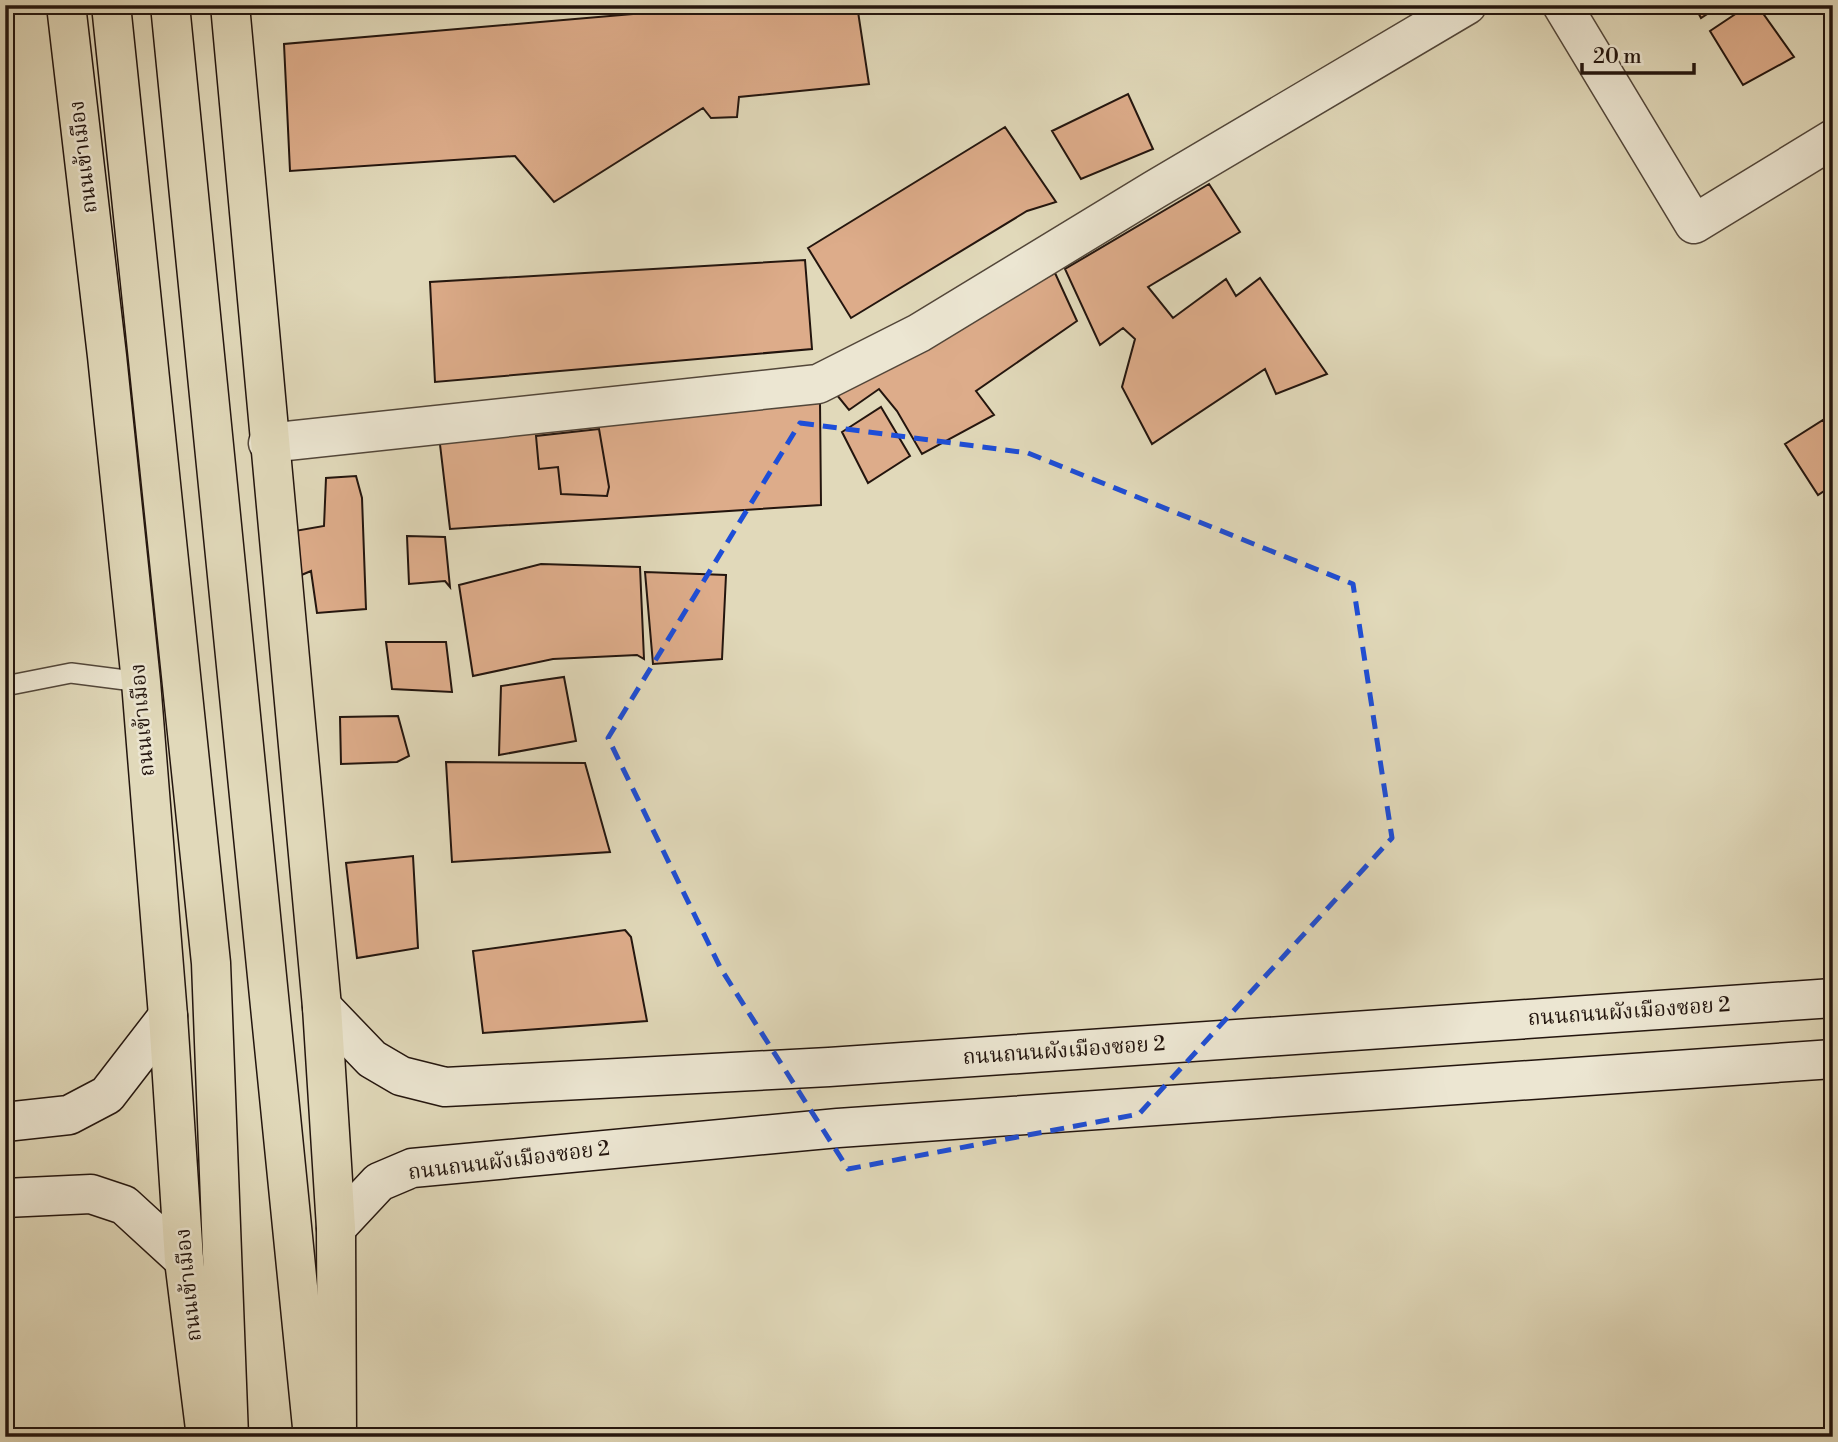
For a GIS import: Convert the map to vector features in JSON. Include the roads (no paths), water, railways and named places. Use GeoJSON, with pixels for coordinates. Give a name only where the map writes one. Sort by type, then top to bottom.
{"type":"FeatureCollection","features":[{"type":"Feature","properties":{"kind":"main road","name":"ถนนเข้าเมือง"},"geometry":{"type":"LineString","coordinates":[[66,5],[107,356],[141,682],[168,1016],[184,1260],[206,1437]]}},
{"type":"Feature","properties":{"kind":"main road"},"geometry":{"type":"LineString","coordinates":[[111,5],[211,963],[229,1437]]}},
{"type":"Feature","properties":{"kind":"main road"},"geometry":{"type":"LineString","coordinates":[[170,5],[313,1437]]}},
{"type":"Feature","properties":{"kind":"main road"},"geometry":{"type":"LineString","coordinates":[[230,5],[268,443],[322,1007],[336,1228],[337,1437]]}},
{"type":"Feature","properties":{"kind":"street"},"geometry":{"type":"LineString","coordinates":[[268,443],[818,384],[919,333],[1467,5]]}},
{"type":"Feature","properties":{"kind":"street"},"geometry":{"type":"LineString","coordinates":[[1562,5],[1694,224],[1833,139]]}},
{"type":"Feature","properties":{"kind":"street","name":"ถนนถนนผังเมืองซอย 2"},"geometry":{"type":"LineString","coordinates":[[322,1007],[372,1059],[401,1076],[445,1087],[829,1067],[1833,998]]}},
{"type":"Feature","properties":{"kind":"street"},"geometry":{"type":"LineString","coordinates":[[5,1122],[69,1115],[107,1095],[168,1016]]}},
{"type":"Feature","properties":{"kind":"street","name":"ถนนถนนผังเมืองซอย 2"},"geometry":{"type":"LineString","coordinates":[[336,1228],[379,1182],[412,1168],[838,1128],[1833,1059]]}},
{"type":"Feature","properties":{"kind":"street"},"geometry":{"type":"LineString","coordinates":[[829,1067],[838,1128]]}},
{"type":"Feature","properties":{"kind":"street"},"geometry":{"type":"LineString","coordinates":[[5,1198],[91,1194],[124,1205],[184,1260]]}},
{"type":"Feature","properties":{"kind":"lane"},"geometry":{"type":"LineString","coordinates":[[5,686],[71,673],[141,682]]}}]}
